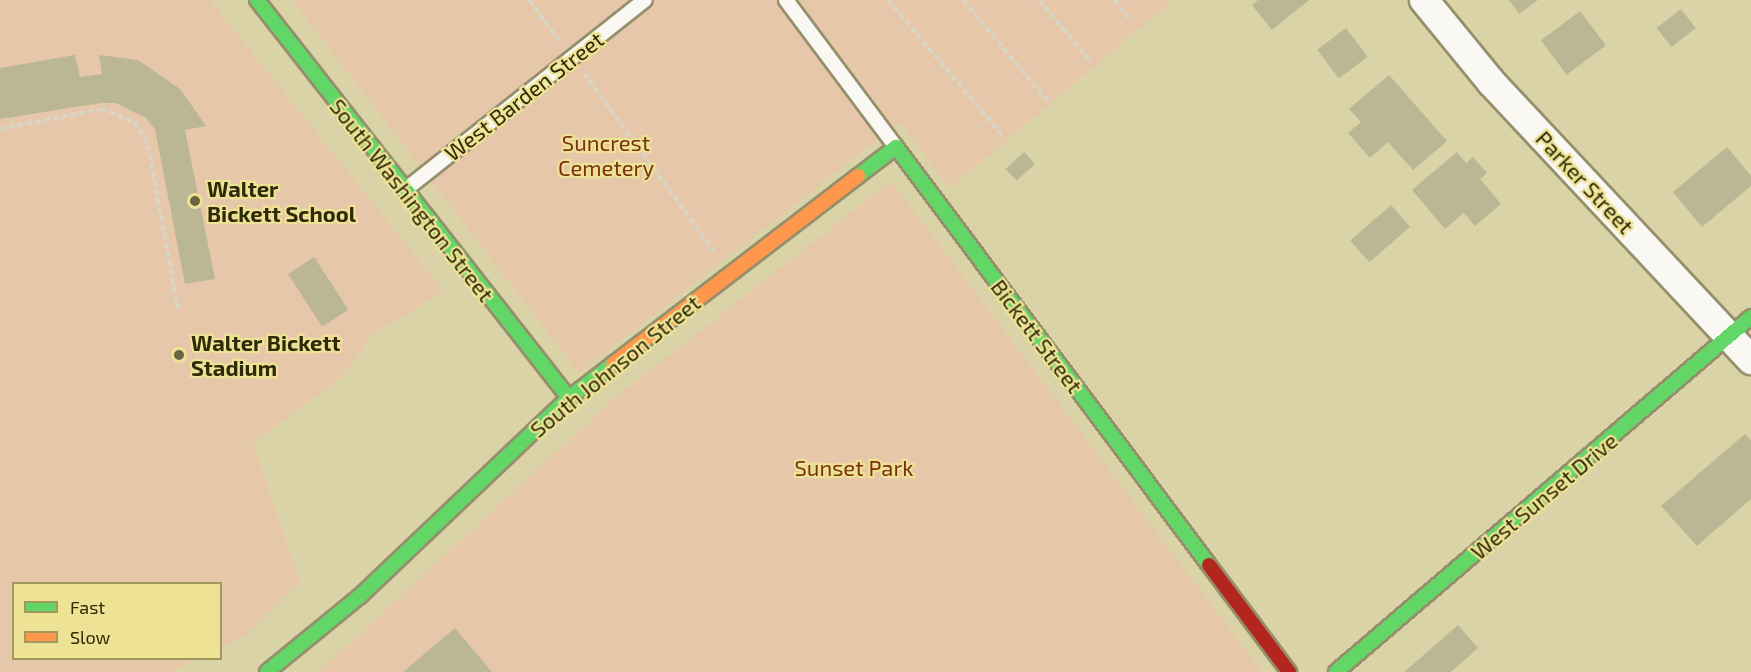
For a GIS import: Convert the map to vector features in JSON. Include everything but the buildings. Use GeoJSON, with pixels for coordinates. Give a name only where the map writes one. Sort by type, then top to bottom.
{"type":"FeatureCollection","features":[{"type":"Feature","properties":{"kind":"street","name":"South Washington Street"},"geometry":{"type":"LineString","coordinates":[[257,0],[403,191],[568,398]]}},
{"type":"Feature","properties":{"kind":"street","name":"Parker Street"},"geometry":{"type":"LineString","coordinates":[[1424,0],[1491,82],[1751,360]]}},
{"type":"Feature","properties":{"kind":"street","name":"South Johnson Street"},"geometry":{"type":"LineString","coordinates":[[267,672],[360,596],[568,398],[896,147]]}},
{"type":"Feature","properties":{"kind":"street","name":"Bickett Street"},"geometry":{"type":"LineString","coordinates":[[896,147],[1289,672]]}},
{"type":"Feature","properties":{"kind":"street","name":"West Sunset Drive"},"geometry":{"type":"LineString","coordinates":[[1336,672],[1731,339],[1751,317]]}},
{"type":"Feature","properties":{"kind":"lane","name":"West Barden Street"},"geometry":{"type":"LineString","coordinates":[[403,191],[645,0]]}},
{"type":"Feature","properties":{"kind":"lane","name":"Bickett Street"},"geometry":{"type":"LineString","coordinates":[[786,0],[896,147]]}},
{"type":"Feature","properties":{"kind":"path"},"geometry":{"type":"LineString","coordinates":[[529,0],[715,253]]}},
{"type":"Feature","properties":{"kind":"path"},"geometry":{"type":"LineString","coordinates":[[888,0],[1003,136]]}},
{"type":"Feature","properties":{"kind":"path"},"geometry":{"type":"LineString","coordinates":[[963,0],[1047,100]]}},
{"type":"Feature","properties":{"kind":"path"},"geometry":{"type":"LineString","coordinates":[[1039,0],[1091,62]]}},
{"type":"Feature","properties":{"kind":"path"},"geometry":{"type":"LineString","coordinates":[[1114,0],[1131,20]]}},
{"type":"Feature","properties":{"kind":"path"},"geometry":{"type":"LineString","coordinates":[[0,129],[101,109],[135,122],[148,145],[178,309]]}},
{"type":"Feature","properties":{"kind":"green space","name":"Walter Bickett Stadium"},"geometry":{"type":"Polygon","coordinates":[[[0,0],[210,0],[444,291],[372,335],[344,375],[253,443],[300,581],[245,636],[222,647],[222,582],[12,582],[12,660],[195,660],[169,672],[0,672],[0,0]]]}},
{"type":"Feature","properties":{"kind":"green space","name":"Suncrest Cemetery"},"geometry":{"type":"Polygon","coordinates":[[[292,0],[1173,0],[949,189],[900,122],[579,373],[292,0]]]}},
{"type":"Feature","properties":{"kind":"green space","name":"Sunset Park"},"geometry":{"type":"Polygon","coordinates":[[[891,181],[1262,672],[319,672],[610,402],[891,181]]]}},
{"type":"Feature","properties":{"kind":"traffic: fast"},"geometry":{"type":"LineString","coordinates":[[257,0],[569,398]]}},
{"type":"Feature","properties":{"kind":"traffic: fast"},"geometry":{"type":"LineString","coordinates":[[858,176],[896,147],[1209,565]]}},
{"type":"Feature","properties":{"kind":"traffic: fast"},"geometry":{"type":"LineString","coordinates":[[1336,672],[1751,317]]}},
{"type":"Feature","properties":{"kind":"traffic: fast"},"geometry":{"type":"LineString","coordinates":[[267,672],[360,596],[569,398],[613,364]]}},
{"type":"Feature","properties":{"kind":"traffic: slow"},"geometry":{"type":"LineString","coordinates":[[613,364],[858,176]]}},
{"type":"Feature","properties":{"kind":"traffic: jam"},"geometry":{"type":"LineString","coordinates":[[1209,565],[1289,672]]}},
{"type":"Feature","properties":{"kind":"place","name":"Walter Bickett School"},"geometry":{"type":"Point","coordinates":[195,201]}},
{"type":"Feature","properties":{"kind":"place","name":"Walter Bickett Stadium"},"geometry":{"type":"Point","coordinates":[179,355]}}]}
